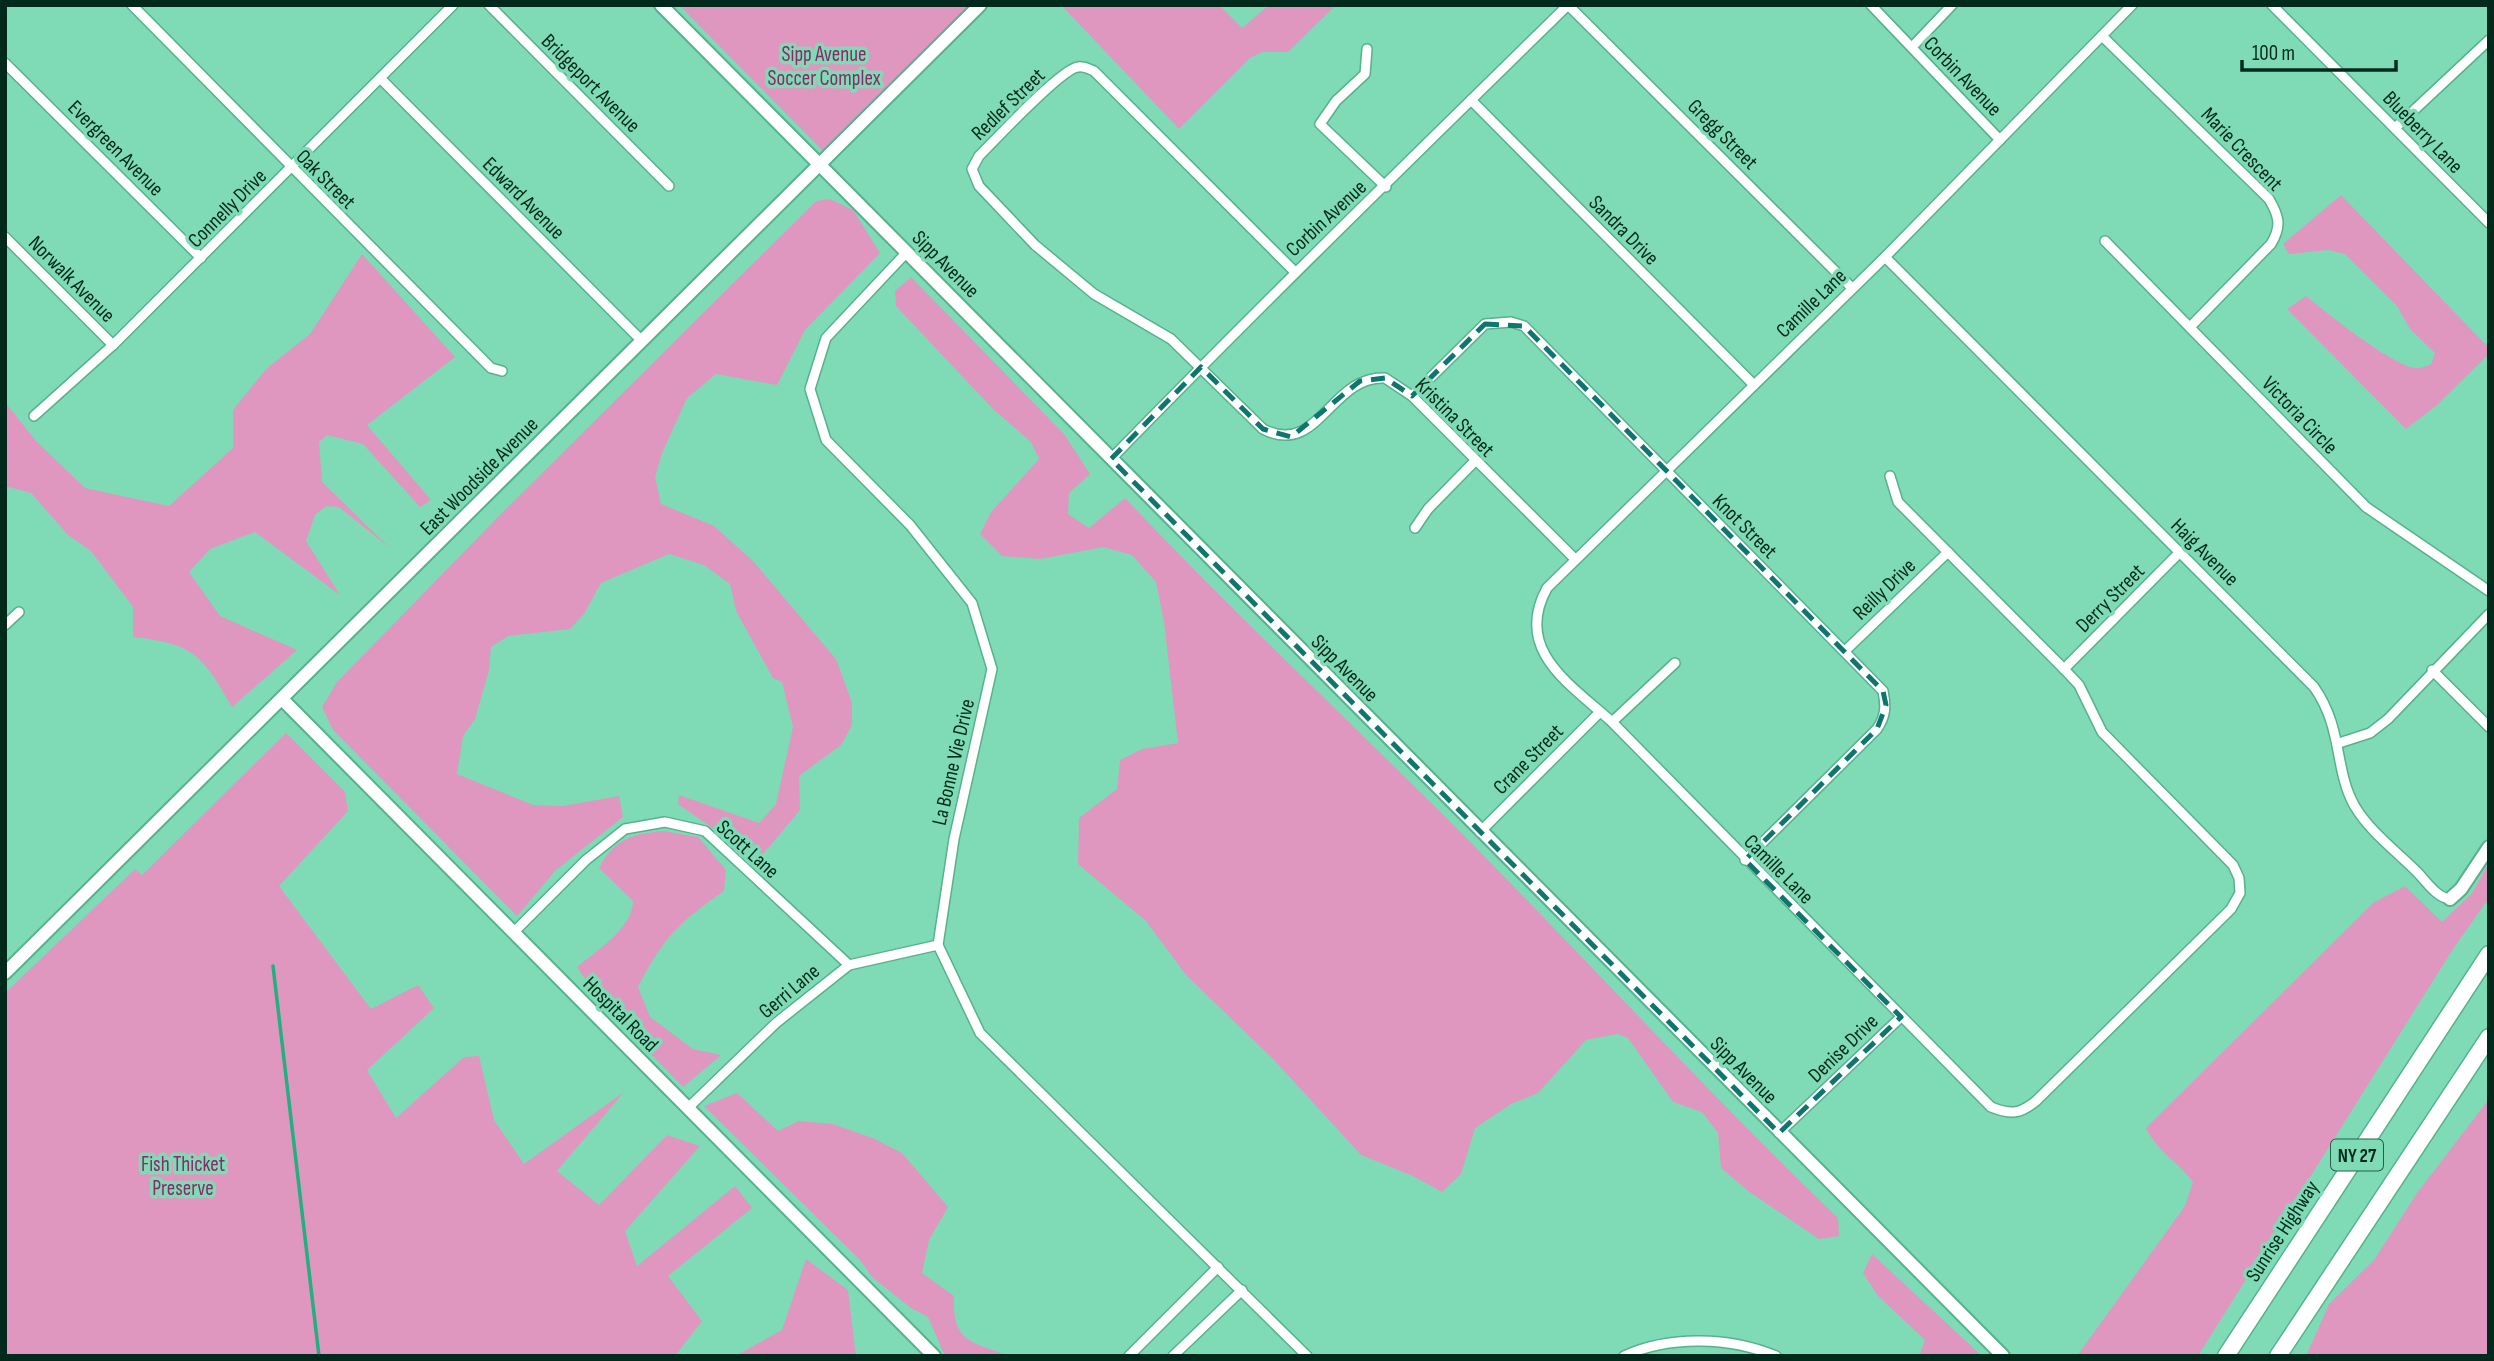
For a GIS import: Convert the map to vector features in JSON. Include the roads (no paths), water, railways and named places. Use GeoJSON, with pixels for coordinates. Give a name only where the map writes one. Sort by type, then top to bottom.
{"type":"FeatureCollection","features":[{"type":"Feature","properties":{"kind":"highway","name":"Sunrise Highway"},"geometry":{"type":"LineString","coordinates":[[2226,1356],[2489,954]]}},
{"type":"Feature","properties":{"kind":"highway","name":"NY 27"},"geometry":{"type":"LineString","coordinates":[[2278,1356],[2489,1037]]}},
{"type":"Feature","properties":{"kind":"highway"},"geometry":{"type":"LineString","coordinates":[[2434,1118],[2489,1055]]}},
{"type":"Feature","properties":{"kind":"street","name":"Oak Street"},"geometry":{"type":"LineString","coordinates":[[132,5],[491,368],[502,371]]}},
{"type":"Feature","properties":{"kind":"street","name":"Connelly Drive"},"geometry":{"type":"LineString","coordinates":[[34,416],[113,345],[292,169],[453,5]]}},
{"type":"Feature","properties":{"kind":"street","name":"Bridgeport Avenue"},"geometry":{"type":"LineString","coordinates":[[489,5],[669,186]]}},
{"type":"Feature","properties":{"kind":"street","name":"Sipp Avenue"},"geometry":{"type":"LineString","coordinates":[[661,5],[2003,1356]]}},
{"type":"Feature","properties":{"kind":"street","name":"East Woodside Avenue"},"geometry":{"type":"LineString","coordinates":[[5,973],[980,5]]}},
{"type":"Feature","properties":{"kind":"street","name":"Corbin Avenue"},"geometry":{"type":"LineString","coordinates":[[1111,459],[1295,272],[1386,187],[1568,5]]}},
{"type":"Feature","properties":{"kind":"street","name":"Gregg Street"},"geometry":{"type":"LineString","coordinates":[[1568,5],[1852,288]]}},
{"type":"Feature","properties":{"kind":"street","name":"Corbin Avenue"},"geometry":{"type":"LineString","coordinates":[[1871,5],[2000,140]]}},
{"type":"Feature","properties":{"kind":"street"},"geometry":{"type":"LineString","coordinates":[[1912,47],[1952,5]]}},
{"type":"Feature","properties":{"kind":"street","name":"Camille Lane"},"geometry":{"type":"LineString","coordinates":[[1890,476],[1898,502],[2079,685],[2102,732],[2233,865],[2239,878],[2238,902],[2022,1112],[2007,1113],[1992,1107],[1745,860],[1612,722],[1550,665],[1540,650],[1535,632],[1539,601],[1547,587],[1668,472],[1753,384],[1885,257],[2133,5]]}},
{"type":"Feature","properties":{"kind":"street","name":"Blueberry Lane"},"geometry":{"type":"LineString","coordinates":[[2273,5],[2489,223]]}},
{"type":"Feature","properties":{"kind":"street","name":"Marie Crescent"},"geometry":{"type":"LineString","coordinates":[[2102,36],[2269,199],[2277,214],[2280,230],[2271,244],[2190,327]]}},
{"type":"Feature","properties":{"kind":"street"},"geometry":{"type":"LineString","coordinates":[[2395,128],[2489,40]]}},
{"type":"Feature","properties":{"kind":"street"},"geometry":{"type":"LineString","coordinates":[[1367,49],[1365,74],[1336,101],[1320,124],[1386,187]]}},
{"type":"Feature","properties":{"kind":"street","name":"Evergreen Avenue"},"geometry":{"type":"LineString","coordinates":[[5,63],[201,258]]}},
{"type":"Feature","properties":{"kind":"street","name":"Redlef Street"},"geometry":{"type":"LineString","coordinates":[[1201,367],[1171,340],[1094,294],[1035,245],[979,187],[972,169],[979,156],[1067,72],[1076,67],[1086,67],[1094,71],[1295,272]]}},
{"type":"Feature","properties":{"kind":"street","name":"Edward Avenue"},"geometry":{"type":"LineString","coordinates":[[381,79],[642,341]]}},
{"type":"Feature","properties":{"kind":"street","name":"Sandra Drive"},"geometry":{"type":"LineString","coordinates":[[1471,100],[1753,384]]}},
{"type":"Feature","properties":{"kind":"street","name":"Norwalk Avenue"},"geometry":{"type":"LineString","coordinates":[[5,237],[113,345]]}},
{"type":"Feature","properties":{"kind":"street","name":"Victoria Circle"},"geometry":{"type":"LineString","coordinates":[[2105,241],[2377,517],[2489,592]]}},
{"type":"Feature","properties":{"kind":"street","name":"La Bonne Vie Drive"},"geometry":{"type":"LineString","coordinates":[[907,252],[826,338],[810,389],[826,440],[910,525],[972,603],[992,669],[954,839],[938,945]]}},
{"type":"Feature","properties":{"kind":"street","name":"Haig Avenue"},"geometry":{"type":"LineString","coordinates":[[1885,257],[2314,687],[2327,706],[2339,743],[2346,786],[2365,820],[2441,896],[2450,899]]}},
{"type":"Feature","properties":{"kind":"street","name":"Knot Street"},"geometry":{"type":"LineString","coordinates":[[1412,396],[1476,330],[1497,321],[1524,327],[1883,691],[1886,705],[1883,719],[1745,860]]}},
{"type":"Feature","properties":{"kind":"street","name":"Kristina Street"},"geometry":{"type":"LineString","coordinates":[[1201,367],[1263,429],[1275,435],[1291,437],[1304,431],[1349,388],[1371,377],[1385,378],[1412,396],[1575,559]]}},
{"type":"Feature","properties":{"kind":"street"},"geometry":{"type":"LineString","coordinates":[[1415,528],[1429,509],[1475,461]]}},
{"type":"Feature","properties":{"kind":"street","name":"Reilly Drive"},"geometry":{"type":"LineString","coordinates":[[1844,651],[1948,552]]}},
{"type":"Feature","properties":{"kind":"street","name":"Derry Street"},"geometry":{"type":"LineString","coordinates":[[2064,669],[2180,552]]}},
{"type":"Feature","properties":{"kind":"street"},"geometry":{"type":"LineString","coordinates":[[5,625],[19,612]]}},
{"type":"Feature","properties":{"kind":"street"},"geometry":{"type":"LineString","coordinates":[[2339,743],[2370,733],[2388,719],[2432,670],[2489,614]]}},
{"type":"Feature","properties":{"kind":"street"},"geometry":{"type":"LineString","coordinates":[[1612,722],[1675,663]]}},
{"type":"Feature","properties":{"kind":"street"},"geometry":{"type":"LineString","coordinates":[[2432,670],[2489,727]]}},
{"type":"Feature","properties":{"kind":"street","name":"Hospital Road"},"geometry":{"type":"LineString","coordinates":[[282,699],[934,1356]]}},
{"type":"Feature","properties":{"kind":"street","name":"Crane Street"},"geometry":{"type":"LineString","coordinates":[[1480,832],[1600,712]]}},
{"type":"Feature","properties":{"kind":"street","name":"Scott Lane"},"geometry":{"type":"LineString","coordinates":[[513,933],[586,860],[625,829],[665,822],[705,831],[849,965]]}},
{"type":"Feature","properties":{"kind":"street"},"geometry":{"type":"LineString","coordinates":[[2450,899],[2461,889],[2489,847]]}},
{"type":"Feature","properties":{"kind":"street"},"geometry":{"type":"LineString","coordinates":[[938,945],[980,1033],[1307,1356]]}},
{"type":"Feature","properties":{"kind":"street","name":"Gerri Lane"},"geometry":{"type":"LineString","coordinates":[[688,1108],[776,1023],[849,965],[938,945]]}},
{"type":"Feature","properties":{"kind":"street","name":"Denise Drive"},"geometry":{"type":"LineString","coordinates":[[1779,1133],[1901,1017]]}},
{"type":"Feature","properties":{"kind":"street"},"geometry":{"type":"LineString","coordinates":[[1129,1356],[1218,1267]]}},
{"type":"Feature","properties":{"kind":"street"},"geometry":{"type":"LineString","coordinates":[[1172,1356],[1242,1290]]}},
{"type":"Feature","properties":{"kind":"street"},"geometry":{"type":"LineString","coordinates":[[1624,1356],[1698,1339],[1757,1348],[1776,1356]]}},
{"type":"Feature","properties":{"kind":"waterway"},"geometry":{"type":"LineString","coordinates":[[273,966],[319,1356]]}},
{"type":"Feature","properties":{"kind":"park label","name":"Sipp Avenue Soccer Complex"},"geometry":{"type":"Point","coordinates":[824,66]}},
{"type":"Feature","properties":{"kind":"park label","name":"Fish Thicket Preserve"},"geometry":{"type":"Point","coordinates":[183,1176]}}]}
